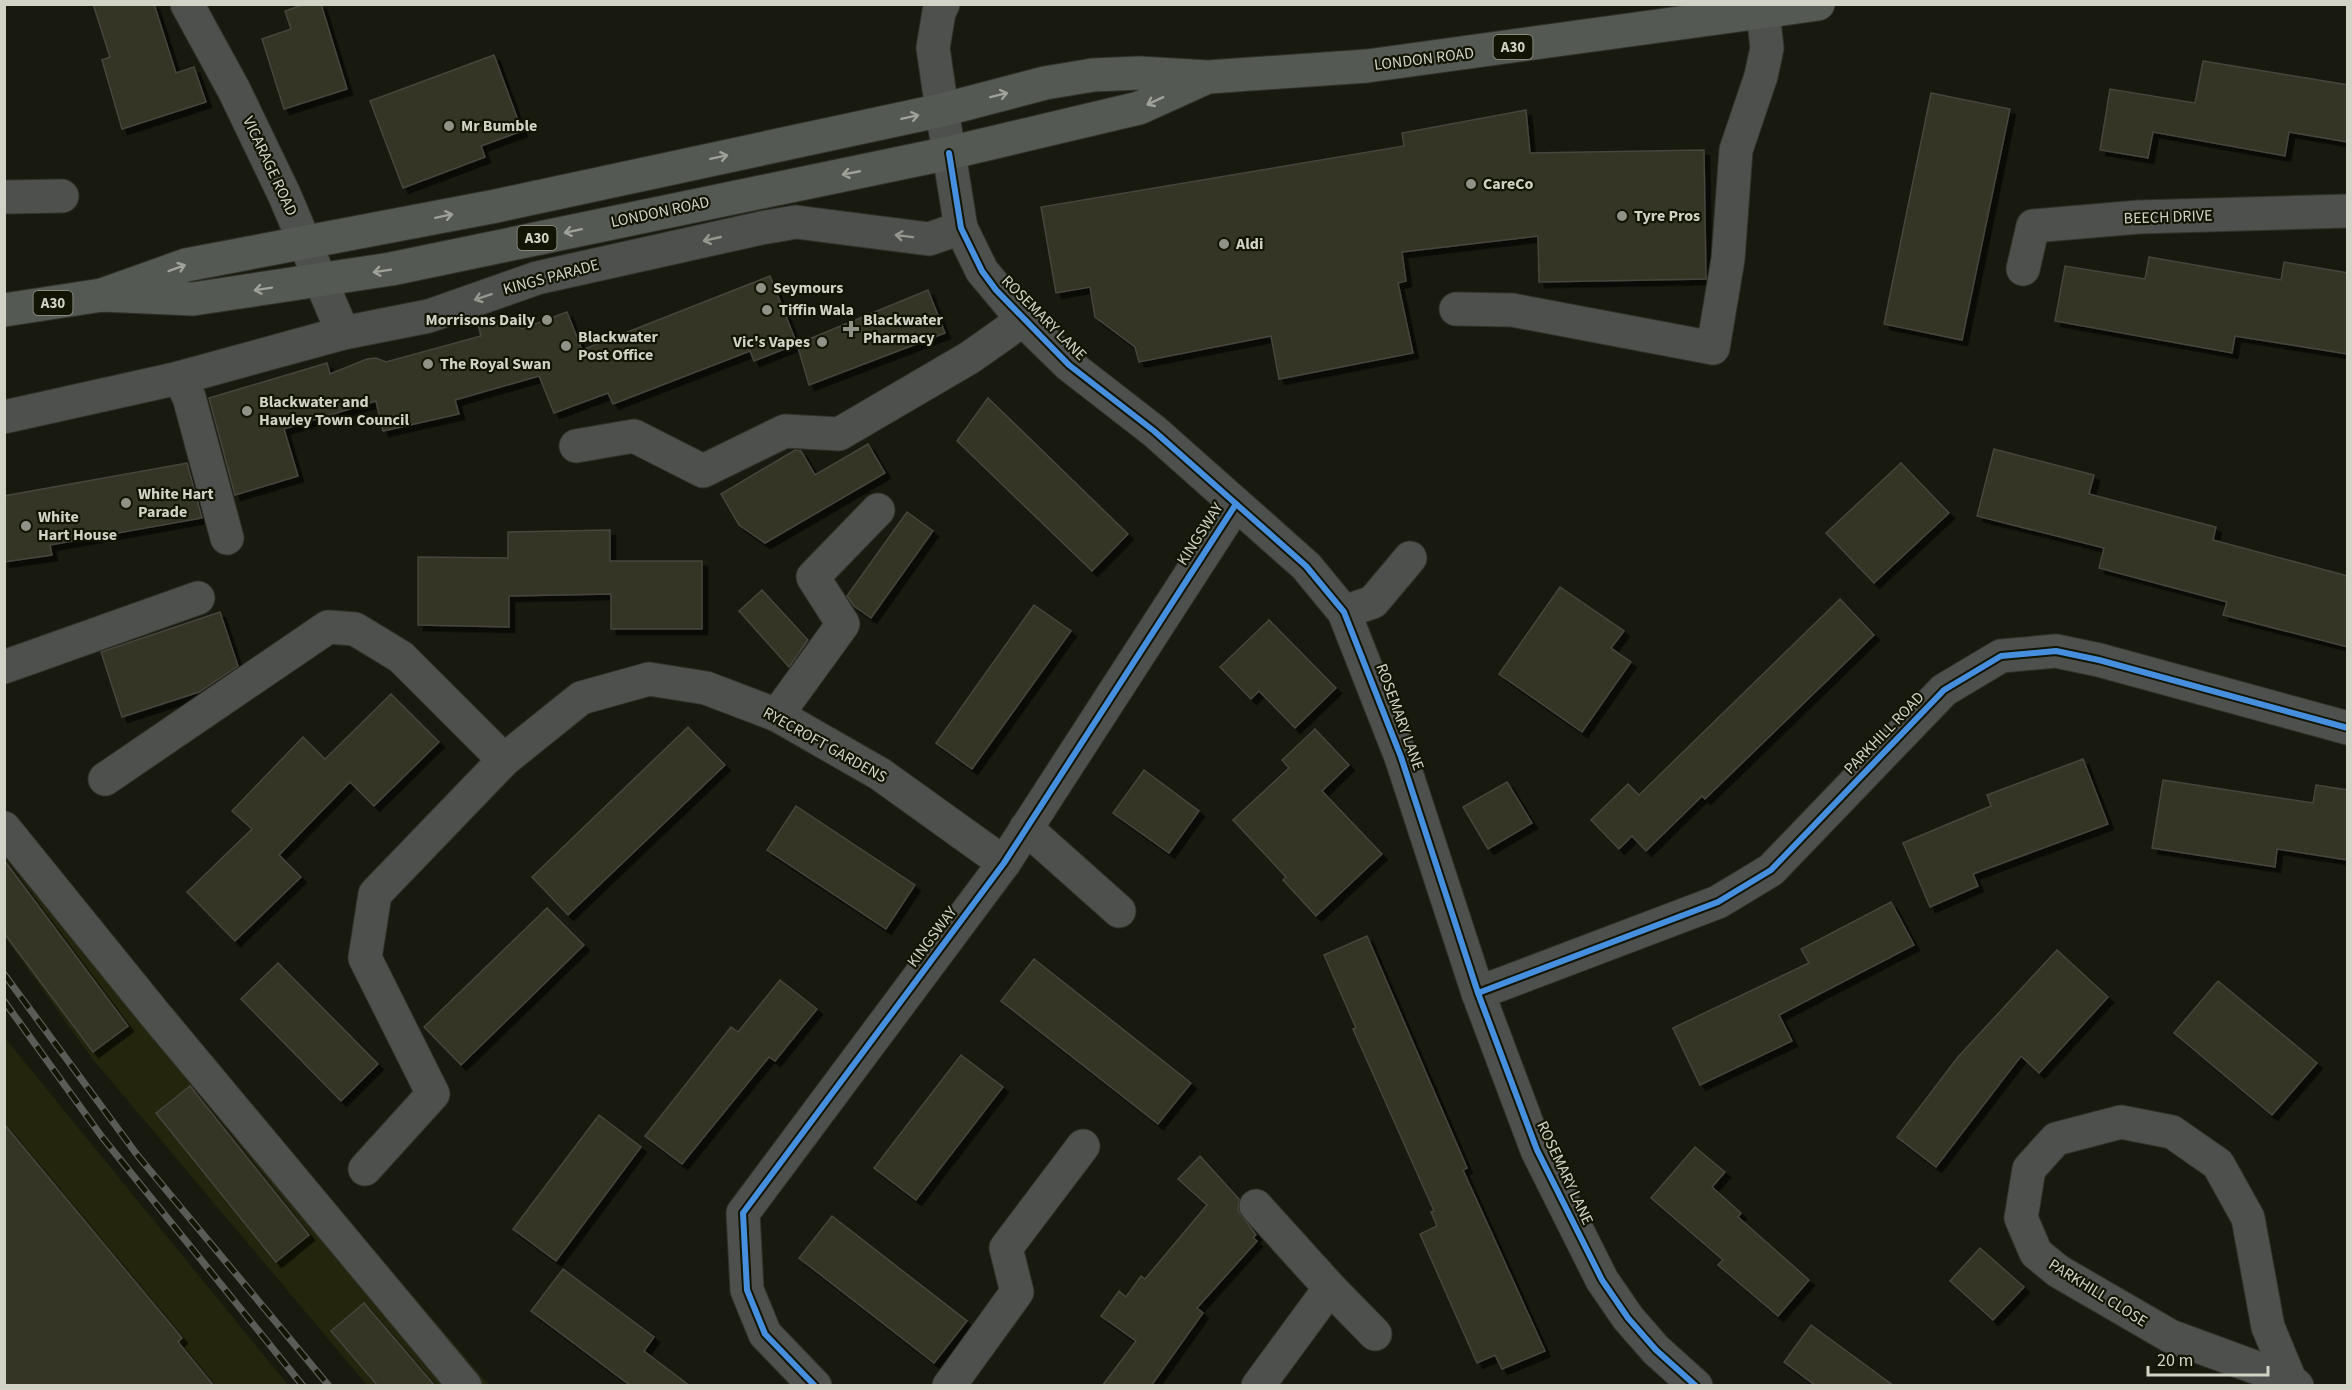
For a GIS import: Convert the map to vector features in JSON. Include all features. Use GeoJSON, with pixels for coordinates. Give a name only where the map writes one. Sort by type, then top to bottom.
{"type":"FeatureCollection","features":[{"type":"Feature","properties":{"kind":"main road","name":"LONDON ROAD"},"geometry":{"type":"LineString","coordinates":[[4,310],[102,295],[186,265],[305,244],[942,110],[1045,83],[1092,75],[1139,73],[1208,76],[1367,66],[1818,4]]}},
{"type":"Feature","properties":{"kind":"main road","name":"LONDON ROAD"},"geometry":{"type":"LineString","coordinates":[[102,295],[193,299],[391,269],[949,153],[1139,108],[1208,76]]}},
{"type":"Feature","properties":{"kind":"street","name":"VICARAGE ROAD"},"geometry":{"type":"LineString","coordinates":[[187,4],[234,90],[343,333]]}},
{"type":"Feature","properties":{"kind":"street","name":"ROSEMARY LANE"},"geometry":{"type":"LineString","coordinates":[[934,7],[933,48],[961,228],[982,271],[1023,320],[1069,365],[1154,431],[1306,566],[1344,612],[1401,757],[1478,993],[1537,1150],[1602,1280],[1628,1318],[1656,1350],[1696,1386]]}},
{"type":"Feature","properties":{"kind":"street"},"geometry":{"type":"LineString","coordinates":[[1456,309],[1512,310],[1713,348],[1728,259],[1736,150],[1761,76],[1767,48],[1763,12]]}},
{"type":"Feature","properties":{"kind":"street"},"geometry":{"type":"LineString","coordinates":[[753,192],[761,228]]}},
{"type":"Feature","properties":{"kind":"street"},"geometry":{"type":"LineString","coordinates":[[4,197],[62,196]]}},
{"type":"Feature","properties":{"kind":"street","name":"BEECH DRIVE"},"geometry":{"type":"LineString","coordinates":[[2023,269],[2033,226],[2139,217],[2348,211]]}},
{"type":"Feature","properties":{"kind":"street","name":"KINGS PARADE"},"geometry":{"type":"LineString","coordinates":[[343,333],[429,316],[537,278],[796,222],[929,239],[961,228]]}},
{"type":"Feature","properties":{"kind":"street"},"geometry":{"type":"LineString","coordinates":[[576,446],[634,436],[703,471],[785,431],[839,434],[969,358],[1023,320]]}},
{"type":"Feature","properties":{"kind":"street"},"geometry":{"type":"LineString","coordinates":[[4,417],[179,378],[343,333]]}},
{"type":"Feature","properties":{"kind":"street"},"geometry":{"type":"LineString","coordinates":[[179,378],[189,397],[227,538]]}},
{"type":"Feature","properties":{"kind":"street","name":"KINGSWAY"},"geometry":{"type":"LineString","coordinates":[[816,1386],[765,1334],[747,1290],[743,1213],[1004,863],[1236,504]]}},
{"type":"Feature","properties":{"kind":"street"},"geometry":{"type":"LineString","coordinates":[[777,715],[843,624],[813,577],[878,510]]}},
{"type":"Feature","properties":{"kind":"street"},"geometry":{"type":"LineString","coordinates":[[1344,612],[1373,602],[1410,558]]}},
{"type":"Feature","properties":{"kind":"street"},"geometry":{"type":"LineString","coordinates":[[4,667],[198,598]]}},
{"type":"Feature","properties":{"kind":"street"},"geometry":{"type":"LineString","coordinates":[[105,779],[328,627],[355,629],[401,657],[504,760]]}},
{"type":"Feature","properties":{"kind":"street","name":"PARKHILL ROAD"},"geometry":{"type":"LineString","coordinates":[[1478,993],[1718,902],[1771,870],[1944,690],[2001,656],[2056,651],[2067,653],[2348,728]]}},
{"type":"Feature","properties":{"kind":"street","name":"RYECROFT GARDENS"},"geometry":{"type":"LineString","coordinates":[[364,1169],[433,1094],[365,958],[375,894],[504,760],[581,698],[649,679],[706,688],[777,715],[880,774],[1004,863]]}},
{"type":"Feature","properties":{"kind":"street"},"geometry":{"type":"LineString","coordinates":[[4,828],[153,1012],[465,1386]]}},
{"type":"Feature","properties":{"kind":"street"},"geometry":{"type":"LineString","coordinates":[[1026,828],[1119,911]]}},
{"type":"Feature","properties":{"kind":"street","name":"PARKHILL CLOSE"},"geometry":{"type":"LineString","coordinates":[[2121,1122],[2172,1132],[2218,1164],[2248,1218],[2268,1327],[2294,1383],[2170,1336],[2058,1270],[2036,1253],[2021,1218],[2029,1168],[2056,1139],[2121,1122]]}},
{"type":"Feature","properties":{"kind":"street"},"geometry":{"type":"LineString","coordinates":[[949,1386],[1017,1292],[1006,1248],[1083,1146]]}},
{"type":"Feature","properties":{"kind":"street"},"geometry":{"type":"LineString","coordinates":[[1256,1206],[1375,1334]]}},
{"type":"Feature","properties":{"kind":"street"},"geometry":{"type":"LineString","coordinates":[[1258,1386],[1330,1288]]}},
{"type":"Feature","properties":{"kind":"shaded area"},"geometry":{"type":"Polygon","coordinates":[[[4,812],[38,856],[489,1385],[367,1385],[91,1057],[5,937],[4,812]]]}},
{"type":"Feature","properties":{"kind":"shaded area"},"geometry":{"type":"Polygon","coordinates":[[[5,1038],[288,1385],[5,1385],[5,1038]]]}},
{"type":"Feature","properties":{"kind":"building"},"geometry":{"type":"Polygon","coordinates":[[[93,4],[154,4],[176,73],[194,67],[206,102],[122,129],[102,60],[110,57],[93,4]]]}},
{"type":"Feature","properties":{"kind":"building"},"geometry":{"type":"Polygon","coordinates":[[[305,4],[321,4],[347,89],[284,109],[262,39],[291,29],[285,11],[305,4]]]}},
{"type":"Feature","properties":{"kind":"building"},"geometry":{"type":"Polygon","coordinates":[[[494,55],[522,131],[481,146],[485,157],[403,188],[370,101],[494,55]]]}},
{"type":"Feature","properties":{"kind":"building"},"geometry":{"type":"Polygon","coordinates":[[[2203,61],[2348,85],[2348,142],[2289,132],[2285,156],[2153,132],[2148,158],[2100,150],[2110,89],[2195,103],[2203,61]]]}},
{"type":"Feature","properties":{"kind":"building"},"geometry":{"type":"Polygon","coordinates":[[[1931,93],[2010,109],[1962,340],[1884,324],[1931,93]]]}},
{"type":"Feature","properties":{"kind":"building","name":"Aldi"},"geometry":{"type":"Polygon","coordinates":[[[1526,110],[1530,153],[1704,150],[1706,279],[1539,282],[1538,236],[1402,252],[1406,281],[1398,283],[1413,353],[1279,379],[1271,336],[1139,362],[1135,347],[1095,317],[1090,287],[1056,293],[1041,207],[1404,146],[1402,133],[1526,110]]]}},
{"type":"Feature","properties":{"kind":"building"},"geometry":{"type":"Polygon","coordinates":[[[2149,257],[2281,280],[2284,262],[2348,273],[2348,354],[2235,336],[2232,353],[2055,321],[2065,266],[2145,279],[2149,257]]]}},
{"type":"Feature","properties":{"kind":"building"},"geometry":{"type":"Polygon","coordinates":[[[770,276],[797,344],[754,361],[750,351],[613,404],[608,393],[554,413],[539,376],[455,400],[459,414],[383,431],[376,401],[284,429],[298,476],[235,495],[209,398],[327,363],[330,374],[367,359],[376,358],[386,362],[481,336],[478,324],[504,320],[522,329],[567,312],[582,350],[770,276]]]}},
{"type":"Feature","properties":{"kind":"building"},"geometry":{"type":"Polygon","coordinates":[[[928,290],[945,333],[809,385],[797,344],[928,290]]]}},
{"type":"Feature","properties":{"kind":"building"},"geometry":{"type":"Polygon","coordinates":[[[988,398],[1128,534],[1092,571],[957,441],[988,398]]]}},
{"type":"Feature","properties":{"kind":"building"},"geometry":{"type":"Polygon","coordinates":[[[868,444],[885,473],[765,543],[739,525],[721,494],[795,450],[801,451],[815,475],[868,444]]]}},
{"type":"Feature","properties":{"kind":"building"},"geometry":{"type":"Polygon","coordinates":[[[1994,449],[2094,475],[2089,494],[2216,527],[2213,540],[2348,576],[2348,647],[2223,615],[2227,602],[2099,568],[2104,548],[1977,516],[1994,449]]]}},
{"type":"Feature","properties":{"kind":"building","name":"White Hart Parade"},"geometry":{"type":"Polygon","coordinates":[[[187,463],[202,518],[50,545],[52,555],[4,562],[4,496],[187,463]]]}},
{"type":"Feature","properties":{"kind":"building"},"geometry":{"type":"Polygon","coordinates":[[[1901,463],[1949,513],[1874,583],[1826,533],[1901,463]]]}},
{"type":"Feature","properties":{"kind":"building"},"geometry":{"type":"Polygon","coordinates":[[[907,512],[933,531],[871,618],[854,606],[847,596],[907,512]]]}},
{"type":"Feature","properties":{"kind":"building"},"geometry":{"type":"Polygon","coordinates":[[[610,530],[610,561],[702,561],[702,629],[611,629],[611,594],[509,596],[509,627],[418,625],[418,557],[508,558],[508,532],[610,530]]]}},
{"type":"Feature","properties":{"kind":"building"},"geometry":{"type":"Polygon","coordinates":[[[1560,587],[1624,631],[1611,648],[1631,662],[1582,732],[1499,674],[1560,587]]]}},
{"type":"Feature","properties":{"kind":"building"},"geometry":{"type":"Polygon","coordinates":[[[762,590],[808,640],[789,667],[739,611],[762,590]]]}},
{"type":"Feature","properties":{"kind":"building"},"geometry":{"type":"Polygon","coordinates":[[[1840,599],[1874,635],[1705,799],[1702,796],[1646,851],[1632,836],[1619,849],[1591,820],[1628,784],[1639,795],[1840,599]]]}},
{"type":"Feature","properties":{"kind":"building"},"geometry":{"type":"Polygon","coordinates":[[[1034,605],[1071,631],[972,769],[936,743],[1034,605]]]}},
{"type":"Feature","properties":{"kind":"building"},"geometry":{"type":"Polygon","coordinates":[[[220,612],[238,666],[199,692],[122,717],[101,652],[220,612]]]}},
{"type":"Feature","properties":{"kind":"building"},"geometry":{"type":"Polygon","coordinates":[[[1269,620],[1336,688],[1295,728],[1259,691],[1251,699],[1220,667],[1269,620]]]}},
{"type":"Feature","properties":{"kind":"building"},"geometry":{"type":"Polygon","coordinates":[[[391,694],[439,742],[374,806],[350,782],[279,855],[301,877],[235,941],[187,892],[252,829],[232,811],[303,737],[325,759],[391,694]]]}},
{"type":"Feature","properties":{"kind":"building"},"geometry":{"type":"Polygon","coordinates":[[[688,727],[725,765],[568,915],[532,877],[688,727]]]}},
{"type":"Feature","properties":{"kind":"building"},"geometry":{"type":"Polygon","coordinates":[[[1315,729],[1349,765],[1322,791],[1382,854],[1316,916],[1283,880],[1286,877],[1233,820],[1289,768],[1282,760],[1315,729]]]}},
{"type":"Feature","properties":{"kind":"building"},"geometry":{"type":"Polygon","coordinates":[[[2083,759],[2108,824],[1973,874],[1978,886],[1930,907],[1903,843],[1991,806],[1987,795],[2083,759]]]}},
{"type":"Feature","properties":{"kind":"building"},"geometry":{"type":"Polygon","coordinates":[[[1144,770],[1199,811],[1169,853],[1113,813],[1144,770]]]}},
{"type":"Feature","properties":{"kind":"building"},"geometry":{"type":"Polygon","coordinates":[[[2163,780],[2313,803],[2316,785],[2348,790],[2348,860],[2277,849],[2275,867],[2152,848],[2163,780]]]}},
{"type":"Feature","properties":{"kind":"building"},"geometry":{"type":"Polygon","coordinates":[[[1507,782],[1532,823],[1488,849],[1463,807],[1507,782]]]}},
{"type":"Feature","properties":{"kind":"building"},"geometry":{"type":"Polygon","coordinates":[[[796,806],[915,885],[886,929],[767,850],[796,806]]]}},
{"type":"Feature","properties":{"kind":"building"},"geometry":{"type":"Polygon","coordinates":[[[4,860],[128,1026],[93,1052],[4,933],[4,860]]]}},
{"type":"Feature","properties":{"kind":"building"},"geometry":{"type":"Polygon","coordinates":[[[1891,902],[1914,945],[1779,1015],[1792,1041],[1700,1085],[1673,1028],[1809,963],[1801,949],[1891,902]]]}},
{"type":"Feature","properties":{"kind":"building"},"geometry":{"type":"Polygon","coordinates":[[[547,908],[584,945],[461,1065],[424,1027],[547,908]]]}},
{"type":"Feature","properties":{"kind":"building"},"geometry":{"type":"Polygon","coordinates":[[[1367,936],[1467,1168],[1463,1170],[1545,1351],[1502,1369],[1495,1355],[1477,1363],[1420,1234],[1437,1226],[1431,1212],[1434,1211],[1353,1029],[1356,1028],[1324,955],[1367,936]]]}},
{"type":"Feature","properties":{"kind":"building"},"geometry":{"type":"Polygon","coordinates":[[[2057,950],[2108,997],[2039,1073],[2021,1056],[1936,1167],[1897,1137],[1958,1057],[2057,950]]]}},
{"type":"Feature","properties":{"kind":"building"},"geometry":{"type":"Polygon","coordinates":[[[1034,959],[1191,1083],[1158,1124],[1001,1001],[1034,959]]]}},
{"type":"Feature","properties":{"kind":"building"},"geometry":{"type":"Polygon","coordinates":[[[278,963],[378,1064],[341,1101],[241,999],[278,963]]]}},
{"type":"Feature","properties":{"kind":"building"},"geometry":{"type":"Polygon","coordinates":[[[780,980],[817,1009],[775,1061],[769,1057],[682,1164],[645,1136],[731,1027],[738,1032],[780,980]]]}},
{"type":"Feature","properties":{"kind":"building"},"geometry":{"type":"Polygon","coordinates":[[[2218,981],[2317,1063],[2272,1115],[2174,1033],[2218,981]]]}},
{"type":"Feature","properties":{"kind":"building"},"geometry":{"type":"Polygon","coordinates":[[[961,1055],[1003,1087],[916,1200],[874,1168],[961,1055]]]}},
{"type":"Feature","properties":{"kind":"building"},"geometry":{"type":"Polygon","coordinates":[[[190,1086],[309,1235],[276,1262],[156,1113],[190,1086]]]}},
{"type":"Feature","properties":{"kind":"building"},"geometry":{"type":"Polygon","coordinates":[[[599,1115],[641,1147],[556,1261],[513,1229],[599,1115]]]}},
{"type":"Feature","properties":{"kind":"building"},"geometry":{"type":"Polygon","coordinates":[[[4,1124],[182,1338],[178,1342],[214,1386],[4,1386],[4,1124]]]}},
{"type":"Feature","properties":{"kind":"building"},"geometry":{"type":"Polygon","coordinates":[[[1695,1147],[1725,1172],[1712,1187],[1741,1213],[1738,1217],[1809,1280],[1778,1316],[1718,1265],[1723,1260],[1651,1198],[1695,1147]]]}},
{"type":"Feature","properties":{"kind":"building"},"geometry":{"type":"Polygon","coordinates":[[[1200,1156],[1239,1199],[1238,1210],[1256,1235],[1253,1238],[1257,1241],[1197,1308],[1203,1313],[1151,1386],[1102,1386],[1136,1341],[1101,1316],[1119,1291],[1126,1297],[1141,1276],[1145,1279],[1207,1205],[1178,1179],[1200,1156]]]}},
{"type":"Feature","properties":{"kind":"building"},"geometry":{"type":"Polygon","coordinates":[[[832,1216],[967,1321],[934,1363],[799,1258],[832,1216]]]}},
{"type":"Feature","properties":{"kind":"building"},"geometry":{"type":"Polygon","coordinates":[[[1980,1248],[2024,1287],[1993,1320],[1950,1281],[1980,1248]]]}},
{"type":"Feature","properties":{"kind":"building"},"geometry":{"type":"Polygon","coordinates":[[[563,1269],[654,1337],[644,1351],[690,1386],[631,1386],[531,1311],[563,1269]]]}},
{"type":"Feature","properties":{"kind":"building"},"geometry":{"type":"Polygon","coordinates":[[[364,1303],[435,1386],[378,1386],[331,1331],[364,1303]]]}},
{"type":"Feature","properties":{"kind":"building"},"geometry":{"type":"Polygon","coordinates":[[[1811,1325],[1894,1386],[1816,1386],[1784,1362],[1811,1325]]]}},
{"type":"Feature","properties":{"kind":"railway"},"geometry":{"type":"LineString","coordinates":[[4,974],[138,1156],[329,1386]]}},
{"type":"Feature","properties":{"kind":"railway"},"geometry":{"type":"LineString","coordinates":[[4,1001],[102,1137],[303,1386]]}},
{"type":"Feature","properties":{"kind":"cycle path"},"geometry":{"type":"LineString","coordinates":[[949,153],[961,228],[982,271],[996,290],[1069,365],[1154,431],[1306,566],[1344,612],[1401,757],[1478,993],[1537,1150],[1602,1280],[1628,1318],[1656,1350],[1696,1386]]}},
{"type":"Feature","properties":{"kind":"cycle path"},"geometry":{"type":"LineString","coordinates":[[815,1386],[765,1334],[747,1290],[743,1213],[1004,863],[1236,504]]}},
{"type":"Feature","properties":{"kind":"cycle path"},"geometry":{"type":"LineString","coordinates":[[1478,993],[1718,902],[1771,870],[1944,690],[2001,656],[2056,651],[2099,660],[2348,728]]}},
{"type":"Feature","properties":{"kind":"place","name":"Mr Bumble"},"geometry":{"type":"Point","coordinates":[449,126]}},
{"type":"Feature","properties":{"kind":"place","name":"CareCo"},"geometry":{"type":"Point","coordinates":[1471,184]}},
{"type":"Feature","properties":{"kind":"place","name":"Tyre Pros"},"geometry":{"type":"Point","coordinates":[1622,216]}},
{"type":"Feature","properties":{"kind":"place","name":"Aldi"},"geometry":{"type":"Point","coordinates":[1224,244]}},
{"type":"Feature","properties":{"kind":"place","name":"Seymours"},"geometry":{"type":"Point","coordinates":[761,288]}},
{"type":"Feature","properties":{"kind":"place","name":"Tiffin Wala"},"geometry":{"type":"Point","coordinates":[767,310]}},
{"type":"Feature","properties":{"kind":"place","name":"Morrisons Daily"},"geometry":{"type":"Point","coordinates":[547,320]}},
{"type":"Feature","properties":{"kind":"place","name":"Blackwater Pharmacy"},"geometry":{"type":"Point","coordinates":[851,329]}},
{"type":"Feature","properties":{"kind":"place","name":"Vic's Vapes"},"geometry":{"type":"Point","coordinates":[822,342]}},
{"type":"Feature","properties":{"kind":"place","name":"Blackwater Post Office"},"geometry":{"type":"Point","coordinates":[566,346]}},
{"type":"Feature","properties":{"kind":"place","name":"The Royal Swan"},"geometry":{"type":"Point","coordinates":[428,364]}},
{"type":"Feature","properties":{"kind":"place","name":"Blackwater and Hawley Town Council"},"geometry":{"type":"Point","coordinates":[247,411]}},
{"type":"Feature","properties":{"kind":"place","name":"White Hart Parade"},"geometry":{"type":"Point","coordinates":[126,503]}},
{"type":"Feature","properties":{"kind":"place","name":"White Hart House"},"geometry":{"type":"Point","coordinates":[26,526]}}]}
